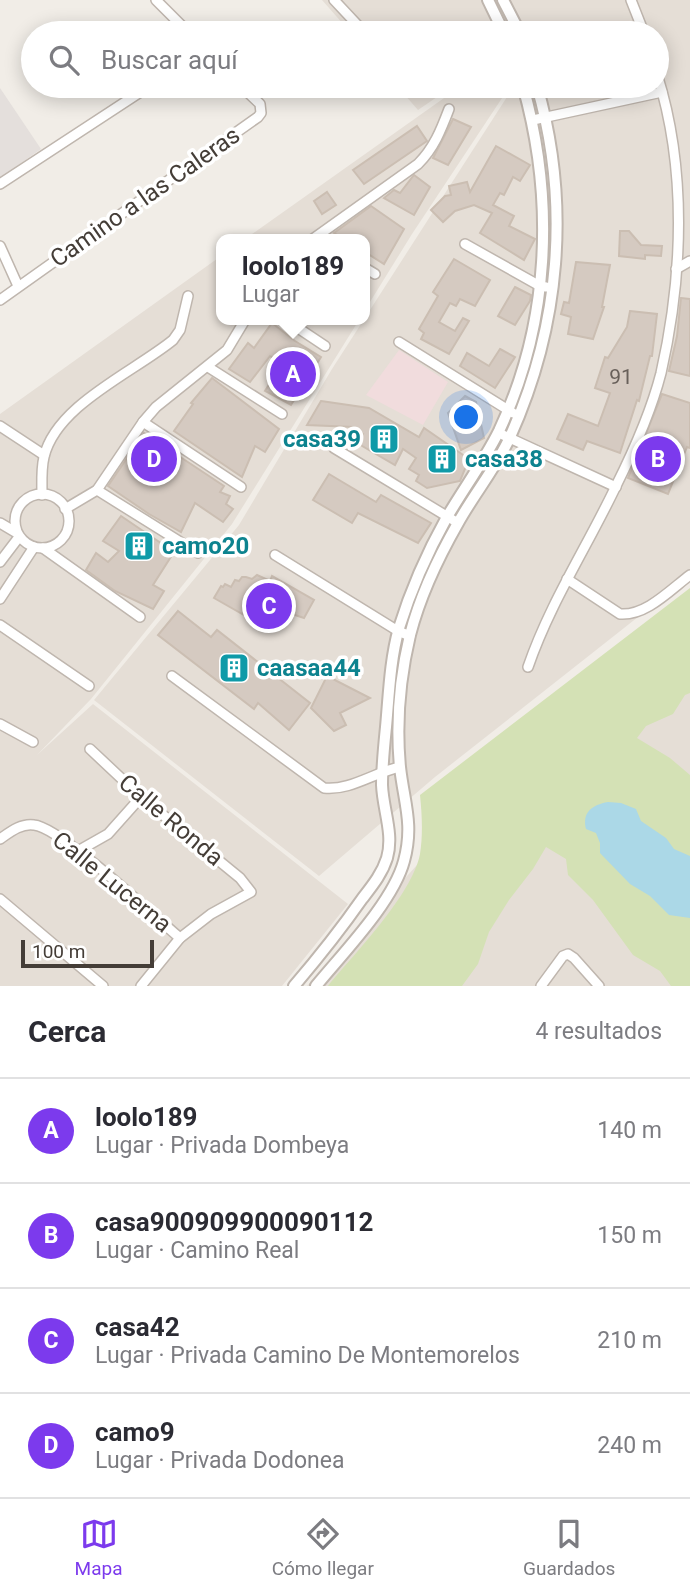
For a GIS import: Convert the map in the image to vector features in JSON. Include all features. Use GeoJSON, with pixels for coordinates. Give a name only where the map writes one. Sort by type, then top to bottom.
{"type":"FeatureCollection","features":[{"type":"Feature","properties":{"kind":"street"},"geometry":{"type":"LineString","coordinates":[[156,0],[177,21]]}},
{"type":"Feature","properties":{"kind":"street"},"geometry":{"type":"LineString","coordinates":[[334,0],[354,21]]}},
{"type":"Feature","properties":{"kind":"street"},"geometry":{"type":"LineString","coordinates":[[488,0],[499,21]]}},
{"type":"Feature","properties":{"kind":"street"},"geometry":{"type":"LineString","coordinates":[[503,0],[514,21]]}},
{"type":"Feature","properties":{"kind":"street"},"geometry":{"type":"LineString","coordinates":[[631,0],[639,21]]}},
{"type":"Feature","properties":{"kind":"street"},"geometry":{"type":"LineString","coordinates":[[0,184],[131,98]]}},
{"type":"Feature","properties":{"kind":"street","name":"Camino a las Caleras"},"geometry":{"type":"LineString","coordinates":[[0,300],[258,117],[261,113],[260,104],[254,98]]}},
{"type":"Feature","properties":{"kind":"street"},"geometry":{"type":"LineString","coordinates":[[316,986],[390,892],[404,863],[410,830],[400,767],[399,725],[410,636],[453,520],[510,438],[513,413],[535,324],[544,225],[541,171],[527,98]]}},
{"type":"Feature","properties":{"kind":"street"},"geometry":{"type":"LineString","coordinates":[[294,986],[335,937],[382,872],[390,841],[382,789],[382,770],[390,678],[398,631],[414,585],[453,520],[498,433],[513,413],[545,337],[554,288],[555,169],[541,98]]}},
{"type":"Feature","properties":{"kind":"street"},"geometry":{"type":"LineString","coordinates":[[533,120],[637,98]]}},
{"type":"Feature","properties":{"kind":"street"},"geometry":{"type":"LineString","coordinates":[[528,667],[541,630],[616,487],[641,431],[660,375],[671,319],[676,270],[678,188],[664,98]]}},
{"type":"Feature","properties":{"kind":"street"},"geometry":{"type":"LineString","coordinates":[[322,234],[418,164],[438,138],[449,109]]}},
{"type":"Feature","properties":{"kind":"street"},"geometry":{"type":"LineString","coordinates":[[465,244],[540,286],[554,288]]}},
{"type":"Feature","properties":{"kind":"street"},"geometry":{"type":"LineString","coordinates":[[0,246],[18,286]]}},
{"type":"Feature","properties":{"kind":"street"},"geometry":{"type":"LineString","coordinates":[[676,270],[690,261]]}},
{"type":"Feature","properties":{"kind":"street"},"geometry":{"type":"LineString","coordinates":[[370,271],[375,274]]}},
{"type":"Feature","properties":{"kind":"street"},"geometry":{"type":"LineString","coordinates":[[42,495],[44,455],[50,440],[67,418],[106,386],[173,340],[180,330],[188,296]]}},
{"type":"Feature","properties":{"kind":"street"},"geometry":{"type":"LineString","coordinates":[[65,509],[97,490],[156,407],[227,350],[242,325]]}},
{"type":"Feature","properties":{"kind":"street"},"geometry":{"type":"LineString","coordinates":[[294,325],[325,346]]}},
{"type":"Feature","properties":{"kind":"street"},"geometry":{"type":"LineString","coordinates":[[399,342],[513,413]]}},
{"type":"Feature","properties":{"kind":"street"},"geometry":{"type":"LineString","coordinates":[[208,367],[282,414]]}},
{"type":"Feature","properties":{"kind":"street"},"geometry":{"type":"LineString","coordinates":[[143,422],[241,487]]}},
{"type":"Feature","properties":{"kind":"street"},"geometry":{"type":"LineString","coordinates":[[0,426],[44,455]]}},
{"type":"Feature","properties":{"kind":"street"},"geometry":{"type":"LineString","coordinates":[[498,433],[616,487]]}},
{"type":"Feature","properties":{"kind":"street"},"geometry":{"type":"LineString","coordinates":[[334,448],[453,520]]}},
{"type":"Feature","properties":{"kind":"street"},"geometry":{"type":"LineString","coordinates":[[97,490],[198,552]]}},
{"type":"Feature","properties":{"kind":"street"},"geometry":{"type":"LineString","coordinates":[[0,599],[38,548],[51,546],[65,535],[68,526],[65,509],[56,499],[42,495],[33,496],[19,507],[15,525],[18,535]]}},
{"type":"Feature","properties":{"kind":"street"},"geometry":{"type":"LineString","coordinates":[[0,523],[140,617]]}},
{"type":"Feature","properties":{"kind":"street"},"geometry":{"type":"LineString","coordinates":[[0,562],[18,535]]}},
{"type":"Feature","properties":{"kind":"street"},"geometry":{"type":"LineString","coordinates":[[275,555],[410,636]]}},
{"type":"Feature","properties":{"kind":"street"},"geometry":{"type":"LineString","coordinates":[[567,579],[620,614],[632,614],[690,575]]}},
{"type":"Feature","properties":{"kind":"street"},"geometry":{"type":"LineString","coordinates":[[0,625],[89,686]]}},
{"type":"Feature","properties":{"kind":"street"},"geometry":{"type":"LineString","coordinates":[[172,676],[317,786],[331,789],[343,787],[382,770],[400,767]]}},
{"type":"Feature","properties":{"kind":"street"},"geometry":{"type":"LineString","coordinates":[[1,727],[33,742]]}},
{"type":"Feature","properties":{"kind":"street","name":"Calle Ronda"},"geometry":{"type":"LineString","coordinates":[[90,749],[141,797],[240,878],[251,891],[211,914],[180,938]]}},
{"type":"Feature","properties":{"kind":"street"},"geometry":{"type":"LineString","coordinates":[[78,851],[108,834],[141,797]]}},
{"type":"Feature","properties":{"kind":"street","name":"Calle Lucerna"},"geometry":{"type":"LineString","coordinates":[[0,839],[21,826],[32,824],[43,827],[78,851],[180,938]]}},
{"type":"Feature","properties":{"kind":"street"},"geometry":{"type":"LineString","coordinates":[[390,841],[408,841]]}},
{"type":"Feature","properties":{"kind":"street"},"geometry":{"type":"LineString","coordinates":[[0,899],[103,986]]}},
{"type":"Feature","properties":{"kind":"street"},"geometry":{"type":"LineString","coordinates":[[141,986],[180,938]]}},
{"type":"Feature","properties":{"kind":"street"},"geometry":{"type":"LineString","coordinates":[[541,986],[563,956],[568,954],[599,986]]}},
{"type":"Feature","properties":{"kind":"shaded area"},"geometry":{"type":"Polygon","coordinates":[[[322,0],[690,0],[690,576],[435,777],[319,876],[94,700],[239,525],[360,325],[370,325],[370,310],[506,98],[669,98],[669,21],[340,21],[322,0]]]}},
{"type":"Feature","properties":{"kind":"shaded area"},"geometry":{"type":"Polygon","coordinates":[[[0,88],[41,149],[0,178],[0,88]]]}},
{"type":"Feature","properties":{"kind":"shaded area"},"geometry":{"type":"Polygon","coordinates":[[[408,98],[436,98],[418,110],[408,98]]]}},
{"type":"Feature","properties":{"kind":"shaded area"},"geometry":{"type":"Polygon","coordinates":[[[444,98],[502,98],[370,302],[370,234],[252,234],[444,98]]]}},
{"type":"Feature","properties":{"kind":"shaded area"},"geometry":{"type":"Polygon","coordinates":[[[216,260],[216,325],[356,325],[232,524],[91,699],[37,755],[93,704],[348,904],[282,986],[0,986],[0,414],[216,260]]]}},
{"type":"Feature","properties":{"kind":"shaded area"},"geometry":{"type":"Polygon","coordinates":[[[399,350],[448,382],[423,425],[366,395],[399,350]]]}},
{"type":"Feature","properties":{"kind":"shaded area"},"geometry":{"type":"Polygon","coordinates":[[[690,595],[690,986],[307,986],[598,666],[690,595]]]}},
{"type":"Feature","properties":{"kind":"green space"},"geometry":{"type":"Polygon","coordinates":[[[690,588],[690,693],[685,695],[673,714],[646,726],[637,738],[670,758],[690,775],[690,986],[671,986],[660,971],[633,955],[593,900],[568,875],[566,859],[546,847],[489,932],[478,964],[462,986],[328,986],[381,923],[415,870],[422,839],[420,795],[690,588]]]}},
{"type":"Feature","properties":{"kind":"water"},"geometry":{"type":"Polygon","coordinates":[[[608,802],[621,803],[636,809],[641,821],[666,838],[674,849],[690,856],[690,918],[669,915],[650,896],[630,884],[600,853],[596,833],[586,829],[585,823],[587,814],[593,807],[608,802]]]}},
{"type":"Feature","properties":{"kind":"building"},"geometry":{"type":"Polygon","coordinates":[[[453,119],[471,127],[448,165],[433,158],[453,119]]]}},
{"type":"Feature","properties":{"kind":"building"},"geometry":{"type":"Polygon","coordinates":[[[417,126],[427,141],[364,184],[353,170],[417,126]]]}},
{"type":"Feature","properties":{"kind":"building"},"geometry":{"type":"Polygon","coordinates":[[[496,146],[530,165],[520,181],[513,177],[504,195],[500,193],[493,205],[514,216],[509,226],[535,239],[524,260],[480,233],[492,213],[474,205],[455,211],[443,222],[431,210],[445,196],[451,195],[449,186],[467,182],[470,192],[496,146]]]}},
{"type":"Feature","properties":{"kind":"building"},"geometry":{"type":"Polygon","coordinates":[[[414,175],[430,187],[414,215],[384,198],[394,190],[400,193],[414,175]]]}},
{"type":"Feature","properties":{"kind":"building"},"geometry":{"type":"Polygon","coordinates":[[[327,192],[336,205],[322,214],[314,201],[327,192]]]}},
{"type":"Feature","properties":{"kind":"building"},"geometry":{"type":"Polygon","coordinates":[[[371,206],[404,229],[384,264],[370,255],[370,234],[334,233],[371,206]]]}},
{"type":"Feature","properties":{"kind":"building"},"geometry":{"type":"Polygon","coordinates":[[[620,231],[629,231],[641,245],[662,246],[661,256],[645,255],[645,259],[619,256],[620,231]]]}},
{"type":"Feature","properties":{"kind":"building"},"geometry":{"type":"Polygon","coordinates":[[[454,259],[490,280],[475,306],[460,299],[456,306],[450,303],[439,322],[455,331],[463,318],[469,321],[449,354],[421,339],[424,333],[419,329],[438,296],[433,292],[454,259]]]}},
{"type":"Feature","properties":{"kind":"building"},"geometry":{"type":"Polygon","coordinates":[[[576,262],[610,265],[604,307],[593,339],[568,334],[571,317],[561,314],[564,302],[569,303],[576,262]]]}},
{"type":"Feature","properties":{"kind":"building"},"geometry":{"type":"Polygon","coordinates":[[[515,287],[531,295],[515,325],[498,316],[515,287]]]}},
{"type":"Feature","properties":{"kind":"building"},"geometry":{"type":"Polygon","coordinates":[[[681,298],[690,299],[690,376],[669,371],[677,336],[681,298]]]}},
{"type":"Feature","properties":{"kind":"building"},"geometry":{"type":"Polygon","coordinates":[[[630,311],[657,314],[652,356],[620,453],[587,441],[583,450],[557,439],[568,414],[598,426],[610,393],[595,388],[605,357],[608,358],[627,327],[630,311]]]}},
{"type":"Feature","properties":{"kind":"building"},"geometry":{"type":"Polygon","coordinates":[[[271,325],[275,325],[321,357],[291,405],[265,391],[282,364],[270,356],[250,382],[229,369],[248,343],[254,348],[271,325]]]}},
{"type":"Feature","properties":{"kind":"building"},"geometry":{"type":"Polygon","coordinates":[[[500,349],[515,357],[495,388],[460,366],[467,353],[489,366],[500,349]]]}},
{"type":"Feature","properties":{"kind":"building"},"geometry":{"type":"Polygon","coordinates":[[[212,378],[279,429],[265,452],[255,446],[242,477],[174,431],[193,404],[191,403],[212,378]]]}},
{"type":"Feature","properties":{"kind":"building"},"geometry":{"type":"Polygon","coordinates":[[[662,394],[690,403],[690,448],[687,447],[668,494],[628,478],[662,394]]]}},
{"type":"Feature","properties":{"kind":"building"},"geometry":{"type":"Polygon","coordinates":[[[465,396],[476,402],[484,438],[461,450],[448,413],[465,396]]]}},
{"type":"Feature","properties":{"kind":"building"},"geometry":{"type":"Polygon","coordinates":[[[321,401],[369,408],[419,437],[424,428],[469,459],[460,481],[427,488],[416,481],[419,475],[409,469],[416,458],[403,449],[395,465],[357,443],[363,434],[354,427],[307,425],[321,401]]]}},
{"type":"Feature","properties":{"kind":"building"},"geometry":{"type":"Polygon","coordinates":[[[144,433],[224,486],[220,492],[230,496],[226,504],[233,509],[223,522],[195,503],[181,532],[108,486],[144,433]]]}},
{"type":"Feature","properties":{"kind":"building"},"geometry":{"type":"Polygon","coordinates":[[[329,474],[376,502],[381,495],[431,523],[418,543],[358,513],[352,523],[313,500],[329,474]]]}},
{"type":"Feature","properties":{"kind":"building"},"geometry":{"type":"Polygon","coordinates":[[[121,516],[174,552],[153,585],[164,591],[153,609],[115,591],[86,570],[96,553],[108,562],[119,551],[103,541],[121,516]]]}},
{"type":"Feature","properties":{"kind":"building"},"geometry":{"type":"Polygon","coordinates":[[[257,575],[270,581],[272,576],[314,600],[304,618],[286,612],[274,632],[214,598],[221,586],[225,584],[231,587],[235,580],[239,581],[242,577],[252,579],[257,575]]]}},
{"type":"Feature","properties":{"kind":"building"},"geometry":{"type":"Polygon","coordinates":[[[178,611],[211,637],[217,630],[310,703],[289,730],[258,703],[254,709],[158,635],[178,611]]]}},
{"type":"Feature","properties":{"kind":"building"},"geometry":{"type":"Polygon","coordinates":[[[327,676],[370,698],[340,713],[346,725],[334,731],[311,708],[327,676]]]}},
{"type":"Feature","properties":{"kind":"place","name":"loolo189"},"geometry":{"type":"Point","coordinates":[293,374]}},
{"type":"Feature","properties":{"kind":"place","name":"casa39"},"geometry":{"type":"Point","coordinates":[384,439]}},
{"type":"Feature","properties":{"kind":"place","name":"camo9"},"geometry":{"type":"Point","coordinates":[154,459]}},
{"type":"Feature","properties":{"kind":"place","name":"casa38"},"geometry":{"type":"Point","coordinates":[442,459]}},
{"type":"Feature","properties":{"kind":"place","name":"casa900909900090112"},"geometry":{"type":"Point","coordinates":[658,459]}},
{"type":"Feature","properties":{"kind":"place","name":"camo20"},"geometry":{"type":"Point","coordinates":[139,546]}},
{"type":"Feature","properties":{"kind":"place","name":"casa42"},"geometry":{"type":"Point","coordinates":[269,606]}},
{"type":"Feature","properties":{"kind":"place","name":"caasaa44"},"geometry":{"type":"Point","coordinates":[234,668]}}]}
